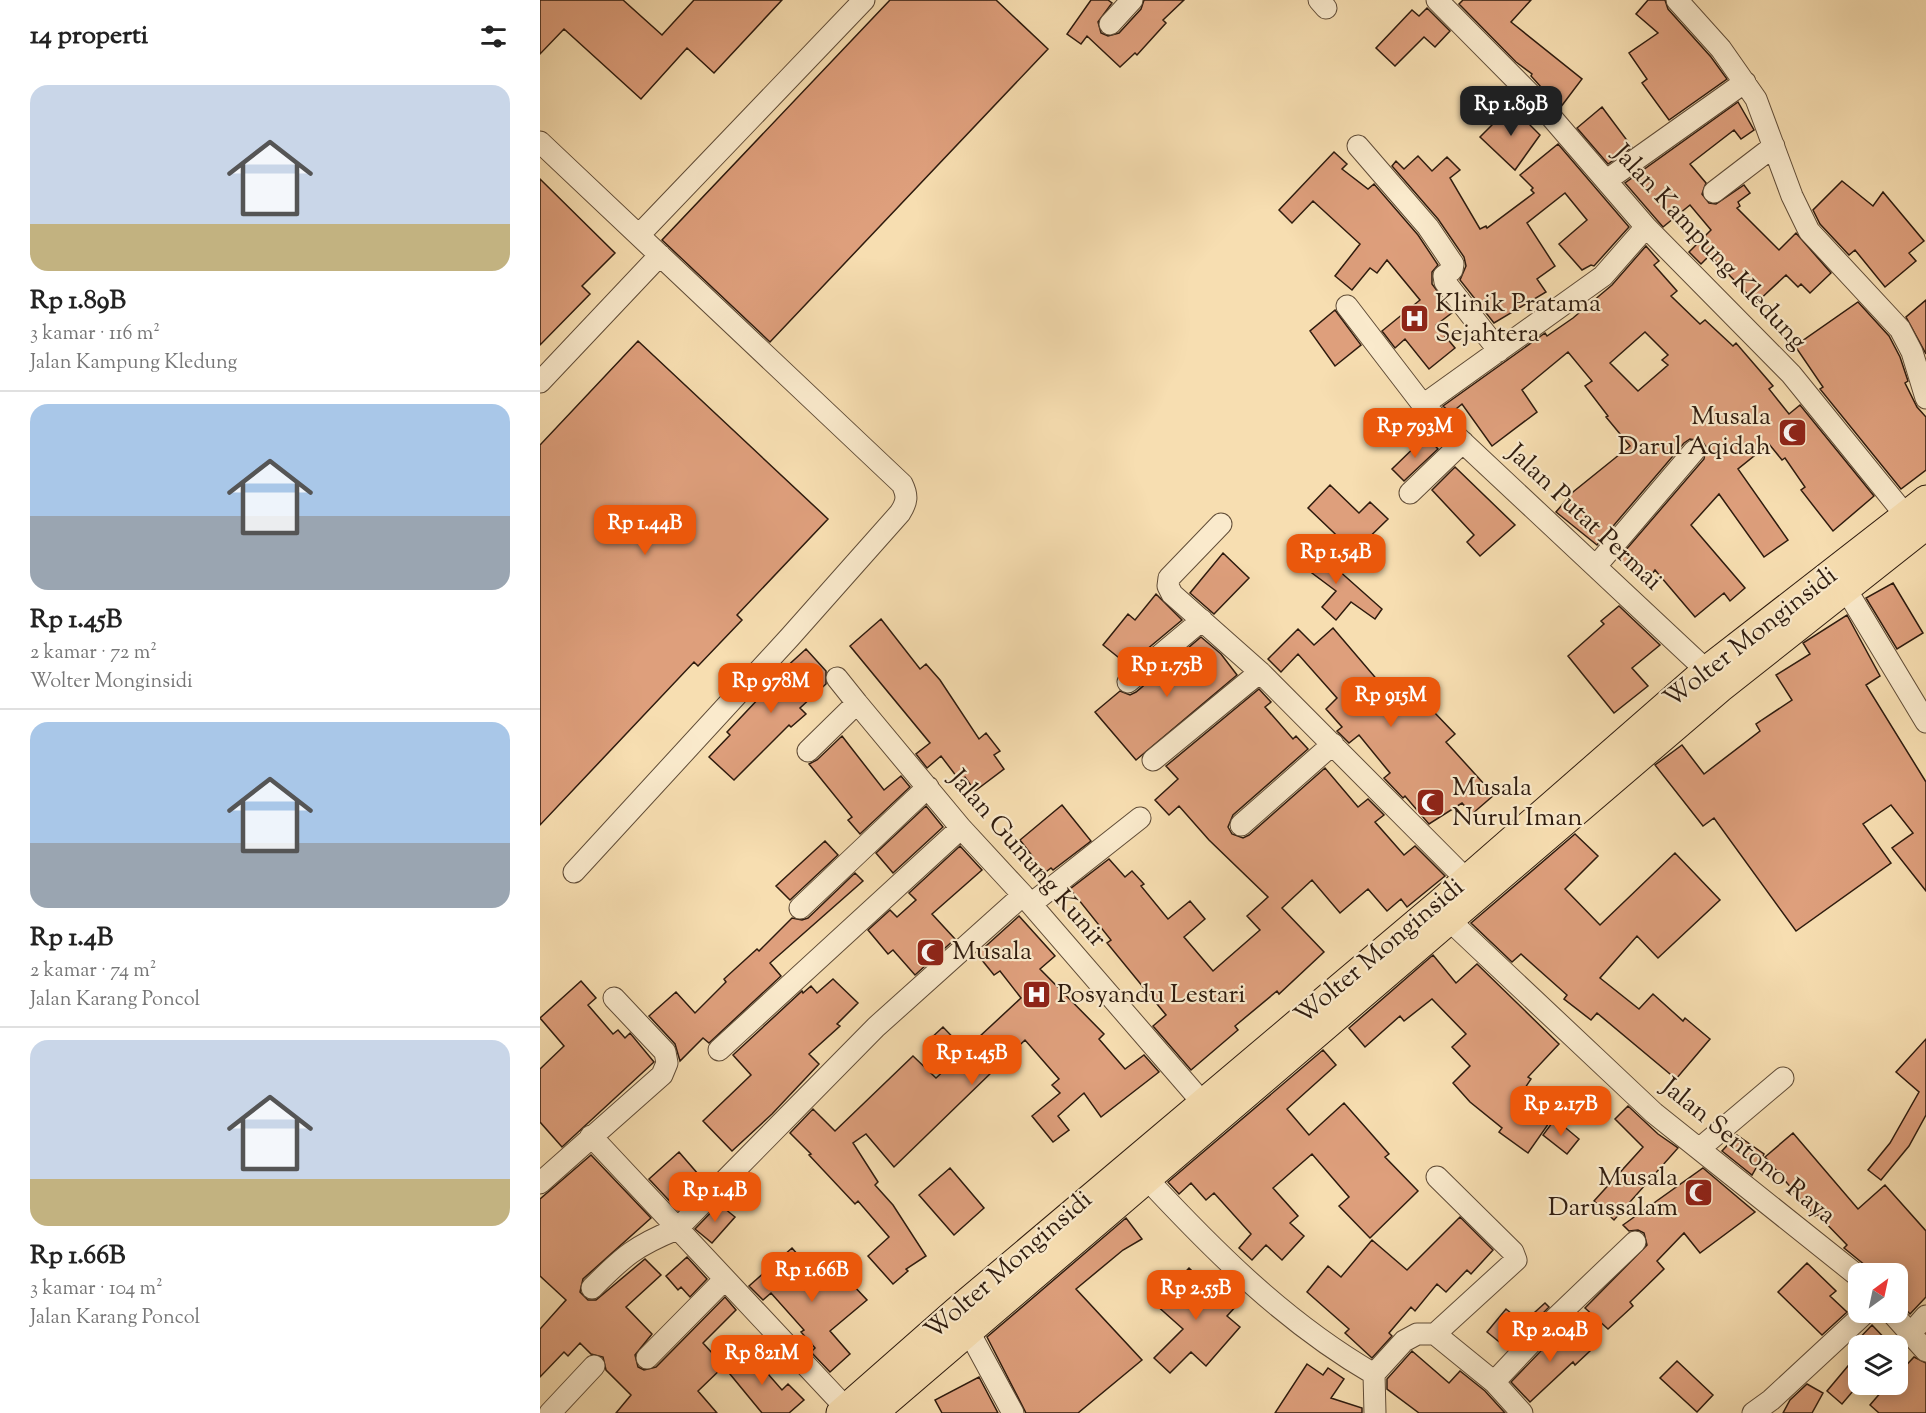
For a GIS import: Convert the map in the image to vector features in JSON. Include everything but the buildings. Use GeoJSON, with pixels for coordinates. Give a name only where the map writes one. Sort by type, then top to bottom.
{"type":"FeatureCollection","features":[{"type":"Feature","properties":{"kind":"main road","name":"Wolter Monginsidi"},"geometry":{"type":"LineString","coordinates":[[843,1410],[1202,1102],[1483,872],[1847,591],[1920,514]]}},
{"type":"Feature","properties":{"kind":"main road","name":"Wolter Monginsidi"},"geometry":{"type":"LineString","coordinates":[[874,1413],[968,1330],[1449,920],[1483,872],[1706,670],[1920,514]]}},
{"type":"Feature","properties":{"kind":"street"},"geometry":{"type":"LineString","coordinates":[[639,235],[864,0]]}},
{"type":"Feature","properties":{"kind":"street"},"geometry":{"type":"LineString","coordinates":[[1110,24],[1132,0]]}},
{"type":"Feature","properties":{"kind":"street","name":"Jalan Kampung Kledung"},"geometry":{"type":"LineString","coordinates":[[1437,0],[1540,104],[1646,227],[1791,374],[1920,514]]}},
{"type":"Feature","properties":{"kind":"street"},"geometry":{"type":"LineString","coordinates":[[1677,0],[1721,49],[1745,82],[1760,110],[1792,196],[1809,231],[1900,329],[1912,352],[1926,398]]}},
{"type":"Feature","properties":{"kind":"street"},"geometry":{"type":"LineString","coordinates":[[1607,180],[1745,82]]}},
{"type":"Feature","properties":{"kind":"street"},"geometry":{"type":"LineString","coordinates":[[540,142],[902,484],[907,501],[900,513],[790,637],[574,872]]}},
{"type":"Feature","properties":{"kind":"street"},"geometry":{"type":"LineString","coordinates":[[1358,146],[1428,228],[1453,264],[1452,270],[1444,276],[1445,282],[1499,351]]}},
{"type":"Feature","properties":{"kind":"street"},"geometry":{"type":"LineString","coordinates":[[1714,192],[1774,146]]}},
{"type":"Feature","properties":{"kind":"street"},"geometry":{"type":"LineString","coordinates":[[1423,405],[1603,276],[1646,227]]}},
{"type":"Feature","properties":{"kind":"street"},"geometry":{"type":"LineString","coordinates":[[540,382],[660,255]]}},
{"type":"Feature","properties":{"kind":"street","name":"Jalan Putat Permai"},"geometry":{"type":"LineString","coordinates":[[1347,306],[1423,405],[1706,670]]}},
{"type":"Feature","properties":{"kind":"street"},"geometry":{"type":"LineString","coordinates":[[1410,493],[1463,442]]}},
{"type":"Feature","properties":{"kind":"street"},"geometry":{"type":"LineString","coordinates":[[1596,566],[1694,451]]}},
{"type":"Feature","properties":{"kind":"street"},"geometry":{"type":"LineString","coordinates":[[1221,524],[1169,578],[1168,586],[1172,594],[1260,672],[1333,744],[1483,872]]}},
{"type":"Feature","properties":{"kind":"street"},"geometry":{"type":"LineString","coordinates":[[1847,591],[1926,722]]}},
{"type":"Feature","properties":{"kind":"street"},"geometry":{"type":"LineString","coordinates":[[1128,682],[1202,620]]}},
{"type":"Feature","properties":{"kind":"street"},"geometry":{"type":"LineString","coordinates":[[1153,760],[1260,672]]}},
{"type":"Feature","properties":{"kind":"street","name":"Jalan Gunung Kunir"},"geometry":{"type":"LineString","coordinates":[[837,678],[961,828],[1027,900],[1202,1102]]}},
{"type":"Feature","properties":{"kind":"street"},"geometry":{"type":"LineString","coordinates":[[808,751],[857,703]]}},
{"type":"Feature","properties":{"kind":"street"},"geometry":{"type":"LineString","coordinates":[[1241,825],[1333,744]]}},
{"type":"Feature","properties":{"kind":"street"},"geometry":{"type":"LineString","coordinates":[[800,908],[928,787]]}},
{"type":"Feature","properties":{"kind":"street"},"geometry":{"type":"LineString","coordinates":[[592,1288],[627,1253],[643,1243],[677,1229],[876,1027],[1027,900],[1140,818]]}},
{"type":"Feature","properties":{"kind":"street"},"geometry":{"type":"LineString","coordinates":[[719,1050],[961,828]]}},
{"type":"Feature","properties":{"kind":"street","name":"Jalan Sentono Raya"},"geometry":{"type":"LineString","coordinates":[[1449,920],[1625,1087],[1848,1268]]}},
{"type":"Feature","properties":{"kind":"street"},"geometry":{"type":"LineString","coordinates":[[540,1183],[662,1075],[667,1063],[665,1052],[614,998]]}},
{"type":"Feature","properties":{"kind":"street"},"geometry":{"type":"LineString","coordinates":[[1699,1149],[1783,1078]]}},
{"type":"Feature","properties":{"kind":"street"},"geometry":{"type":"LineString","coordinates":[[591,1136],[725,1279],[843,1410]]}},
{"type":"Feature","properties":{"kind":"street"},"geometry":{"type":"LineString","coordinates":[[1435,1334],[1516,1260],[1513,1252],[1437,1177]]}},
{"type":"Feature","properties":{"kind":"street"},"geometry":{"type":"LineString","coordinates":[[1147,1179],[1205,1241],[1266,1298],[1345,1357],[1374,1374]]}},
{"type":"Feature","properties":{"kind":"street"},"geometry":{"type":"LineString","coordinates":[[1494,1382],[1544,1329],[1635,1242]]}},
{"type":"Feature","properties":{"kind":"street"},"geometry":{"type":"LineString","coordinates":[[647,1358],[725,1279]]}},
{"type":"Feature","properties":{"kind":"street"},"geometry":{"type":"LineString","coordinates":[[1910,1334],[1926,1316]]}},
{"type":"Feature","properties":{"kind":"street"},"geometry":{"type":"LineString","coordinates":[[1753,1413],[1771,1401],[1854,1323]]}},
{"type":"Feature","properties":{"kind":"street"},"geometry":{"type":"LineString","coordinates":[[1901,1323],[1926,1351]]}},
{"type":"Feature","properties":{"kind":"street"},"geometry":{"type":"LineString","coordinates":[[968,1330],[1013,1413]]}},
{"type":"Feature","properties":{"kind":"street"},"geometry":{"type":"LineString","coordinates":[[1375,1413],[1374,1374],[1404,1341],[1417,1334],[1435,1334],[1494,1382],[1522,1413]]}},
{"type":"Feature","properties":{"kind":"street"},"geometry":{"type":"LineString","coordinates":[[549,1413],[594,1366]]}},
{"type":"Feature","properties":{"kind":"place","name":"Klinik Pratama Sejahtera"},"geometry":{"type":"Point","coordinates":[1414,319]}},
{"type":"Feature","properties":{"kind":"place","name":"Musala Darul Aqidah"},"geometry":{"type":"Point","coordinates":[1792,432]}},
{"type":"Feature","properties":{"kind":"place","name":"Musala Nurul Iman"},"geometry":{"type":"Point","coordinates":[1431,803]}},
{"type":"Feature","properties":{"kind":"place","name":"Musala"},"geometry":{"type":"Point","coordinates":[931,952]}},
{"type":"Feature","properties":{"kind":"place","name":"Posyandu Lestari"},"geometry":{"type":"Point","coordinates":[1036,995]}},
{"type":"Feature","properties":{"kind":"place","name":"Musala Darussalam"},"geometry":{"type":"Point","coordinates":[1699,1193]}}]}
